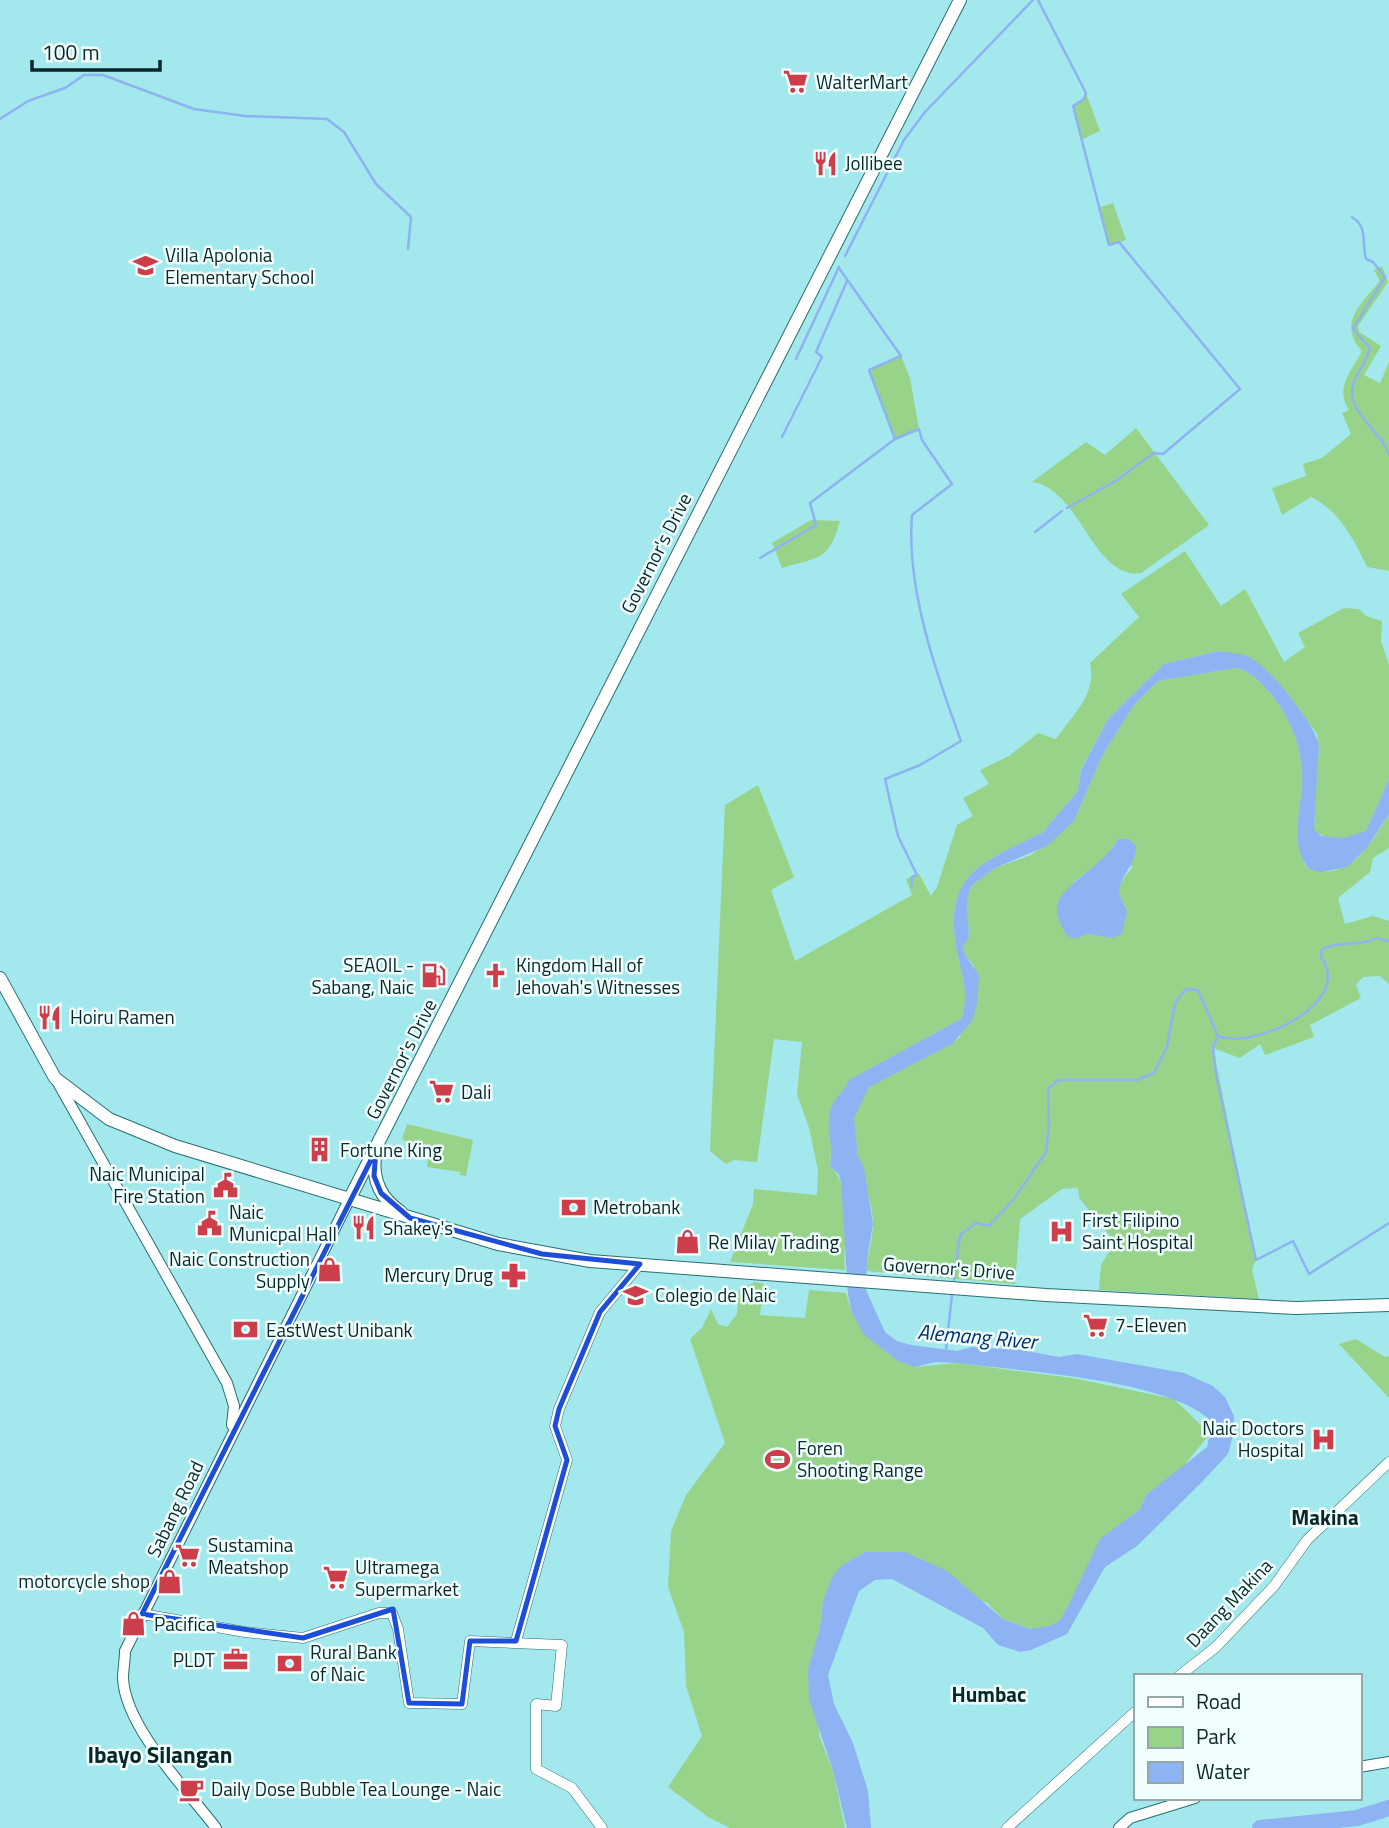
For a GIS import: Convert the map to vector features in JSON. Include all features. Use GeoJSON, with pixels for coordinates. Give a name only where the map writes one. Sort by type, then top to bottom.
{"type":"FeatureCollection","features":[{"type":"Feature","properties":{"kind":"main road","name":"Governor's Drive"},"geometry":{"type":"LineString","coordinates":[[960,0],[349,1200],[485,1241],[542,1254],[640,1264],[1214,1305],[1296,1308],[1389,1304]]}},
{"type":"Feature","properties":{"kind":"main road"},"geometry":{"type":"LineString","coordinates":[[0,978],[229,1386],[234,1412],[229,1438]]}},
{"type":"Feature","properties":{"kind":"main road"},"geometry":{"type":"LineString","coordinates":[[55,1078],[109,1119],[127,1129],[349,1200]]}},
{"type":"Feature","properties":{"kind":"main road"},"geometry":{"type":"LineString","coordinates":[[376,1150],[374,1176],[381,1193],[390,1204],[410,1217]]}},
{"type":"Feature","properties":{"kind":"main road","name":"Sabang Road"},"geometry":{"type":"LineString","coordinates":[[216,1828],[148,1739],[129,1704],[123,1679],[125,1651],[349,1200]]}},
{"type":"Feature","properties":{"kind":"main road"},"geometry":{"type":"LineString","coordinates":[[1361,1767],[1389,1762]]}},
{"type":"Feature","properties":{"kind":"main road"},"geometry":{"type":"LineString","coordinates":[[1119,1828],[1130,1818],[1188,1800]]}},
{"type":"Feature","properties":{"kind":"street"},"geometry":{"type":"LineString","coordinates":[[516,1641],[567,1460],[555,1426],[558,1409],[600,1312],[640,1264]]}},
{"type":"Feature","properties":{"kind":"street","name":"Daang Makina"},"geometry":{"type":"LineString","coordinates":[[1182,1674],[1216,1647],[1274,1586],[1307,1540],[1389,1462]]}},
{"type":"Feature","properties":{"kind":"street"},"geometry":{"type":"LineString","coordinates":[[142,1614],[245,1632],[303,1638],[379,1613],[391,1613],[398,1629],[409,1703],[462,1704],[470,1641],[562,1645],[556,1706],[536,1704],[536,1769],[572,1788],[603,1828]]}},
{"type":"Feature","properties":{"kind":"street"},"geometry":{"type":"LineString","coordinates":[[1007,1828],[1134,1713]]}},
{"type":"Feature","properties":{"kind":"highlighted area"},"geometry":{"type":"Polygon","coordinates":[[[376,1150],[374,1176],[381,1193],[410,1218],[542,1254],[640,1264],[600,1312],[559,1409],[555,1426],[567,1460],[516,1641],[470,1641],[462,1704],[409,1703],[393,1609],[303,1638],[142,1614],[376,1150]]]}},
{"type":"Feature","properties":{"kind":"green space"},"geometry":{"type":"Polygon","coordinates":[[[1086,93],[1100,131],[1081,140],[1073,106],[1084,99],[1086,93]]]}},
{"type":"Feature","properties":{"kind":"green space"},"geometry":{"type":"Polygon","coordinates":[[[1113,203],[1126,240],[1109,245],[1098,208],[1113,203]]]}},
{"type":"Feature","properties":{"kind":"green space"},"geometry":{"type":"Polygon","coordinates":[[[1382,266],[1388,282],[1358,326],[1359,332],[1381,346],[1364,375],[1380,383],[1389,362],[1389,571],[1367,567],[1345,527],[1321,502],[1311,497],[1282,515],[1272,488],[1306,476],[1303,464],[1322,458],[1351,434],[1342,413],[1349,410],[1343,394],[1346,380],[1362,351],[1355,341],[1352,323],[1359,306],[1380,281],[1374,270],[1382,266]]]}},
{"type":"Feature","properties":{"kind":"green space"},"geometry":{"type":"Polygon","coordinates":[[[901,356],[910,378],[919,429],[895,439],[869,370],[901,356]]]}},
{"type":"Feature","properties":{"kind":"green space"},"geometry":{"type":"Polygon","coordinates":[[[1136,428],[1209,525],[1141,573],[1125,572],[1111,563],[1062,499],[1048,488],[1032,482],[1086,442],[1105,455],[1136,428]]]}},
{"type":"Feature","properties":{"kind":"green space"},"geometry":{"type":"Polygon","coordinates":[[[811,520],[840,521],[832,544],[827,551],[814,559],[782,568],[772,543],[811,520]]]}},
{"type":"Feature","properties":{"kind":"green space"},"geometry":{"type":"Polygon","coordinates":[[[1185,551],[1221,606],[1245,589],[1284,662],[1305,647],[1298,633],[1344,608],[1359,609],[1366,616],[1382,621],[1381,641],[1389,665],[1389,779],[1366,831],[1339,839],[1325,837],[1314,829],[1319,745],[1317,734],[1288,694],[1253,659],[1219,651],[1164,664],[1108,719],[1081,769],[1078,791],[1042,833],[982,865],[969,877],[960,892],[955,910],[954,932],[965,990],[961,1019],[850,1080],[845,1093],[829,1115],[832,1135],[830,1166],[838,1176],[845,1201],[845,1270],[730,1262],[753,1204],[754,1189],[817,1195],[818,1170],[809,1128],[797,1094],[802,1042],[774,1039],[757,1162],[734,1160],[726,1164],[710,1151],[725,805],[758,785],[794,877],[771,890],[795,961],[912,895],[906,879],[919,874],[931,896],[937,887],[957,825],[973,816],[963,798],[989,784],[980,770],[1009,756],[1038,733],[1056,739],[1087,695],[1090,663],[1139,617],[1121,594],[1185,551]]]}},
{"type":"Feature","properties":{"kind":"green space"},"geometry":{"type":"Polygon","coordinates":[[[1236,668],[1259,681],[1279,704],[1292,728],[1300,755],[1302,783],[1298,837],[1303,860],[1309,868],[1331,871],[1352,862],[1369,845],[1389,814],[1389,848],[1373,858],[1370,872],[1338,898],[1345,924],[1373,916],[1389,921],[1389,984],[1380,976],[1363,977],[1356,985],[1361,998],[1310,1025],[1314,1037],[1265,1055],[1260,1044],[1240,1058],[1213,1048],[1256,1260],[1252,1270],[1259,1299],[1099,1290],[1101,1265],[1115,1242],[1079,1198],[1078,1188],[1062,1189],[1020,1219],[1015,1284],[866,1271],[873,1223],[854,1132],[854,1114],[860,1099],[871,1086],[882,1079],[939,1051],[960,1037],[974,966],[965,955],[963,944],[969,938],[967,902],[971,886],[995,868],[1031,855],[1074,821],[1102,756],[1134,705],[1158,681],[1236,668]],[[1118,839],[1106,857],[1075,881],[1058,902],[1087,934],[1112,938],[1125,905],[1121,900],[1120,886],[1132,868],[1118,839]]]}},
{"type":"Feature","properties":{"kind":"green space"},"geometry":{"type":"Polygon","coordinates":[[[407,1124],[473,1140],[466,1176],[460,1175],[460,1172],[427,1167],[428,1153],[402,1139],[407,1124]]]}},
{"type":"Feature","properties":{"kind":"green space"},"geometry":{"type":"Polygon","coordinates":[[[755,1282],[764,1284],[760,1315],[805,1318],[809,1290],[846,1293],[852,1313],[915,1367],[957,1363],[1073,1378],[1174,1399],[1210,1434],[1180,1470],[1146,1495],[1140,1509],[1101,1539],[1062,1626],[1031,1629],[1003,1619],[987,1603],[865,1552],[841,1566],[823,1602],[820,1628],[809,1667],[820,1738],[833,1771],[845,1828],[730,1828],[708,1817],[668,1787],[702,1736],[686,1686],[684,1632],[668,1587],[671,1531],[686,1495],[725,1443],[690,1339],[702,1328],[711,1309],[718,1324],[727,1327],[737,1314],[739,1290],[755,1282]]]}},
{"type":"Feature","properties":{"kind":"green space"},"geometry":{"type":"Polygon","coordinates":[[[1356,1339],[1385,1357],[1389,1356],[1389,1398],[1339,1344],[1356,1339]]]}},
{"type":"Feature","properties":{"kind":"water"},"geometry":{"type":"Polygon","coordinates":[[[1219,651],[1244,655],[1259,664],[1280,684],[1316,736],[1319,745],[1314,829],[1321,836],[1344,838],[1366,831],[1389,779],[1389,814],[1366,849],[1347,867],[1321,872],[1309,869],[1298,844],[1302,769],[1297,742],[1279,704],[1255,678],[1236,668],[1158,681],[1134,705],[1102,756],[1074,821],[1047,846],[995,868],[971,886],[967,902],[969,938],[963,945],[965,955],[979,975],[977,1004],[972,1021],[952,1044],[869,1087],[854,1118],[858,1156],[864,1168],[873,1224],[867,1259],[866,1290],[885,1332],[897,1341],[911,1345],[957,1351],[972,1347],[1021,1350],[1059,1357],[1077,1354],[1184,1373],[1213,1386],[1225,1397],[1234,1416],[1228,1454],[1137,1546],[1105,1567],[1067,1634],[1031,1650],[1020,1652],[998,1645],[983,1628],[892,1579],[875,1580],[859,1591],[828,1675],[834,1704],[853,1743],[868,1791],[871,1828],[847,1828],[833,1771],[809,1699],[808,1669],[820,1628],[823,1601],[832,1577],[841,1566],[865,1552],[905,1552],[947,1571],[1003,1619],[1030,1629],[1050,1626],[1060,1620],[1100,1539],[1140,1509],[1146,1495],[1207,1447],[1210,1434],[1209,1419],[1188,1405],[1159,1394],[1089,1379],[957,1363],[936,1362],[915,1367],[898,1361],[864,1335],[852,1313],[848,1294],[841,1182],[839,1175],[830,1166],[830,1111],[849,1080],[961,1019],[965,990],[954,932],[955,910],[960,892],[969,877],[982,865],[1042,833],[1078,791],[1081,770],[1108,719],[1164,664],[1219,651]]]}},
{"type":"Feature","properties":{"kind":"water"},"geometry":{"type":"Polygon","coordinates":[[[1118,839],[1129,839],[1136,846],[1120,889],[1127,911],[1122,934],[1112,938],[1087,934],[1075,939],[1066,935],[1059,920],[1058,903],[1068,889],[1104,857],[1118,839]]]}},
{"type":"Feature","properties":{"kind":"waterway"},"geometry":{"type":"LineString","coordinates":[[845,256],[904,140],[925,112],[1033,0]]}},
{"type":"Feature","properties":{"kind":"waterway"},"geometry":{"type":"LineString","coordinates":[[1038,0],[1086,93],[1084,99],[1073,106],[1109,245],[1119,242],[1240,389],[1163,454],[1154,453],[1117,480],[1067,508]]}},
{"type":"Feature","properties":{"kind":"waterway"},"geometry":{"type":"LineString","coordinates":[[0,119],[28,101],[65,88],[84,75],[103,75],[194,109],[245,116],[327,119],[344,132],[376,184],[411,217],[408,249]]}},
{"type":"Feature","properties":{"kind":"waterway"},"geometry":{"type":"LineString","coordinates":[[1352,217],[1363,231],[1366,259],[1373,262],[1385,277],[1353,329],[1370,348],[1354,382],[1352,394],[1358,410],[1381,439],[1389,455]]}},
{"type":"Feature","properties":{"kind":"waterway"},"geometry":{"type":"LineString","coordinates":[[796,359],[839,267]]}},
{"type":"Feature","properties":{"kind":"waterway"},"geometry":{"type":"LineString","coordinates":[[839,268],[901,356],[869,370],[895,439]]}},
{"type":"Feature","properties":{"kind":"waterway"},"geometry":{"type":"LineString","coordinates":[[782,437],[822,357],[816,352],[847,281]]}},
{"type":"Feature","properties":{"kind":"waterway"},"geometry":{"type":"LineString","coordinates":[[760,558],[816,525],[810,503],[895,439],[919,429],[922,440],[952,484],[912,515],[911,543],[918,601],[925,630],[961,741],[920,765],[885,779],[898,836],[917,875],[912,877],[912,887]]}},
{"type":"Feature","properties":{"kind":"waterway"},"geometry":{"type":"LineString","coordinates":[[1035,532],[1062,511]]}},
{"type":"Feature","properties":{"kind":"waterway"},"geometry":{"type":"LineString","coordinates":[[954,1280],[960,1235],[976,1223],[989,1226],[1014,1199],[1046,1152],[1049,1124],[1048,1089],[1058,1080],[1137,1080],[1154,1073],[1167,1047],[1175,1003],[1186,989],[1198,990],[1218,1036],[1234,1039],[1275,1030],[1313,1006],[1324,991],[1328,974],[1321,957],[1322,949],[1376,938],[1389,941]]}},
{"type":"Feature","properties":{"kind":"waterway"},"geometry":{"type":"LineString","coordinates":[[1218,1036],[1213,1047],[1216,1074],[1256,1260],[1293,1241],[1309,1274],[1389,1223]]}},
{"type":"Feature","properties":{"kind":"waterway","name":"Alemang River"},"geometry":{"type":"LineString","coordinates":[[946,1350],[952,1294]]}},
{"type":"Feature","properties":{"kind":"waterway"},"geometry":{"type":"LineString","coordinates":[[1260,1828],[1357,1818],[1389,1808]]}},
{"type":"Feature","properties":{"kind":"place","name":"WalterMart"},"geometry":{"type":"Point","coordinates":[796,82]}},
{"type":"Feature","properties":{"kind":"place","name":"Jollibee"},"geometry":{"type":"Point","coordinates":[825,163]}},
{"type":"Feature","properties":{"kind":"place","name":"Villa Apolonia Elementary School"},"geometry":{"type":"Point","coordinates":[145,266]}},
{"type":"Feature","properties":{"kind":"place","name":"SEAOIL - Sabang, Naic"},"geometry":{"type":"Point","coordinates":[434,976]}},
{"type":"Feature","properties":{"kind":"place","name":"Kingdom Hall of Jehovah's Witnesses"},"geometry":{"type":"Point","coordinates":[496,976]}},
{"type":"Feature","properties":{"kind":"place","name":"Hoiru Ramen"},"geometry":{"type":"Point","coordinates":[50,1017]}},
{"type":"Feature","properties":{"kind":"place","name":"Dali"},"geometry":{"type":"Point","coordinates":[441,1092]}},
{"type":"Feature","properties":{"kind":"place","name":"Fortune King"},"geometry":{"type":"Point","coordinates":[320,1150]}},
{"type":"Feature","properties":{"kind":"place","name":"Naic Municipal Fire Station"},"geometry":{"type":"Point","coordinates":[225,1185]}},
{"type":"Feature","properties":{"kind":"place","name":"Metrobank"},"geometry":{"type":"Point","coordinates":[573,1207]}},
{"type":"Feature","properties":{"kind":"place","name":"Naic Municpal Hall"},"geometry":{"type":"Point","coordinates":[209,1223]}},
{"type":"Feature","properties":{"kind":"place","name":"Shakey's"},"geometry":{"type":"Point","coordinates":[363,1228]}},
{"type":"Feature","properties":{"kind":"place","name":"First Filipino Saint Hospital"},"geometry":{"type":"Point","coordinates":[1062,1231]}},
{"type":"Feature","properties":{"kind":"place","name":"Re Milay Trading"},"geometry":{"type":"Point","coordinates":[688,1242]}},
{"type":"Feature","properties":{"kind":"place","name":"Naic Construction Supply"},"geometry":{"type":"Point","coordinates":[330,1270]}},
{"type":"Feature","properties":{"kind":"place","name":"Mercury Drug"},"geometry":{"type":"Point","coordinates":[513,1275]}},
{"type":"Feature","properties":{"kind":"place","name":"Colegio de Naic"},"geometry":{"type":"Point","coordinates":[635,1295]}},
{"type":"Feature","properties":{"kind":"place","name":"7-Eleven"},"geometry":{"type":"Point","coordinates":[1095,1325]}},
{"type":"Feature","properties":{"kind":"place","name":"EastWest Unibank"},"geometry":{"type":"Point","coordinates":[246,1330]}},
{"type":"Feature","properties":{"kind":"place","name":"Naic Doctors Hospital"},"geometry":{"type":"Point","coordinates":[1324,1439]}},
{"type":"Feature","properties":{"kind":"place","name":"Foren Shooting Range"},"geometry":{"type":"Point","coordinates":[777,1459]}},
{"type":"Feature","properties":{"kind":"place","name":"Sustamina Meatshop"},"geometry":{"type":"Point","coordinates":[188,1556]}},
{"type":"Feature","properties":{"kind":"place","name":"Ultramega Supermarket"},"geometry":{"type":"Point","coordinates":[335,1578]}},
{"type":"Feature","properties":{"kind":"place","name":"motorcycle shop"},"geometry":{"type":"Point","coordinates":[170,1581]}},
{"type":"Feature","properties":{"kind":"place","name":"Pacifica"},"geometry":{"type":"Point","coordinates":[134,1624]}},
{"type":"Feature","properties":{"kind":"place","name":"PLDT"},"geometry":{"type":"Point","coordinates":[235,1660]}},
{"type":"Feature","properties":{"kind":"place","name":"Rural Bank of Naic"},"geometry":{"type":"Point","coordinates":[290,1663]}},
{"type":"Feature","properties":{"kind":"place","name":"Daily Dose Bubble Tea Lounge - Naic"},"geometry":{"type":"Point","coordinates":[191,1789]}},
{"type":"Feature","properties":{"kind":"district","name":"Makina"},"geometry":{"type":"Point","coordinates":[1325,1518]}},
{"type":"Feature","properties":{"kind":"district","name":"Humbac"},"geometry":{"type":"Point","coordinates":[989,1695]}},
{"type":"Feature","properties":{"kind":"district","name":"Ibayo Silangan"},"geometry":{"type":"Point","coordinates":[160,1755]}}]}
